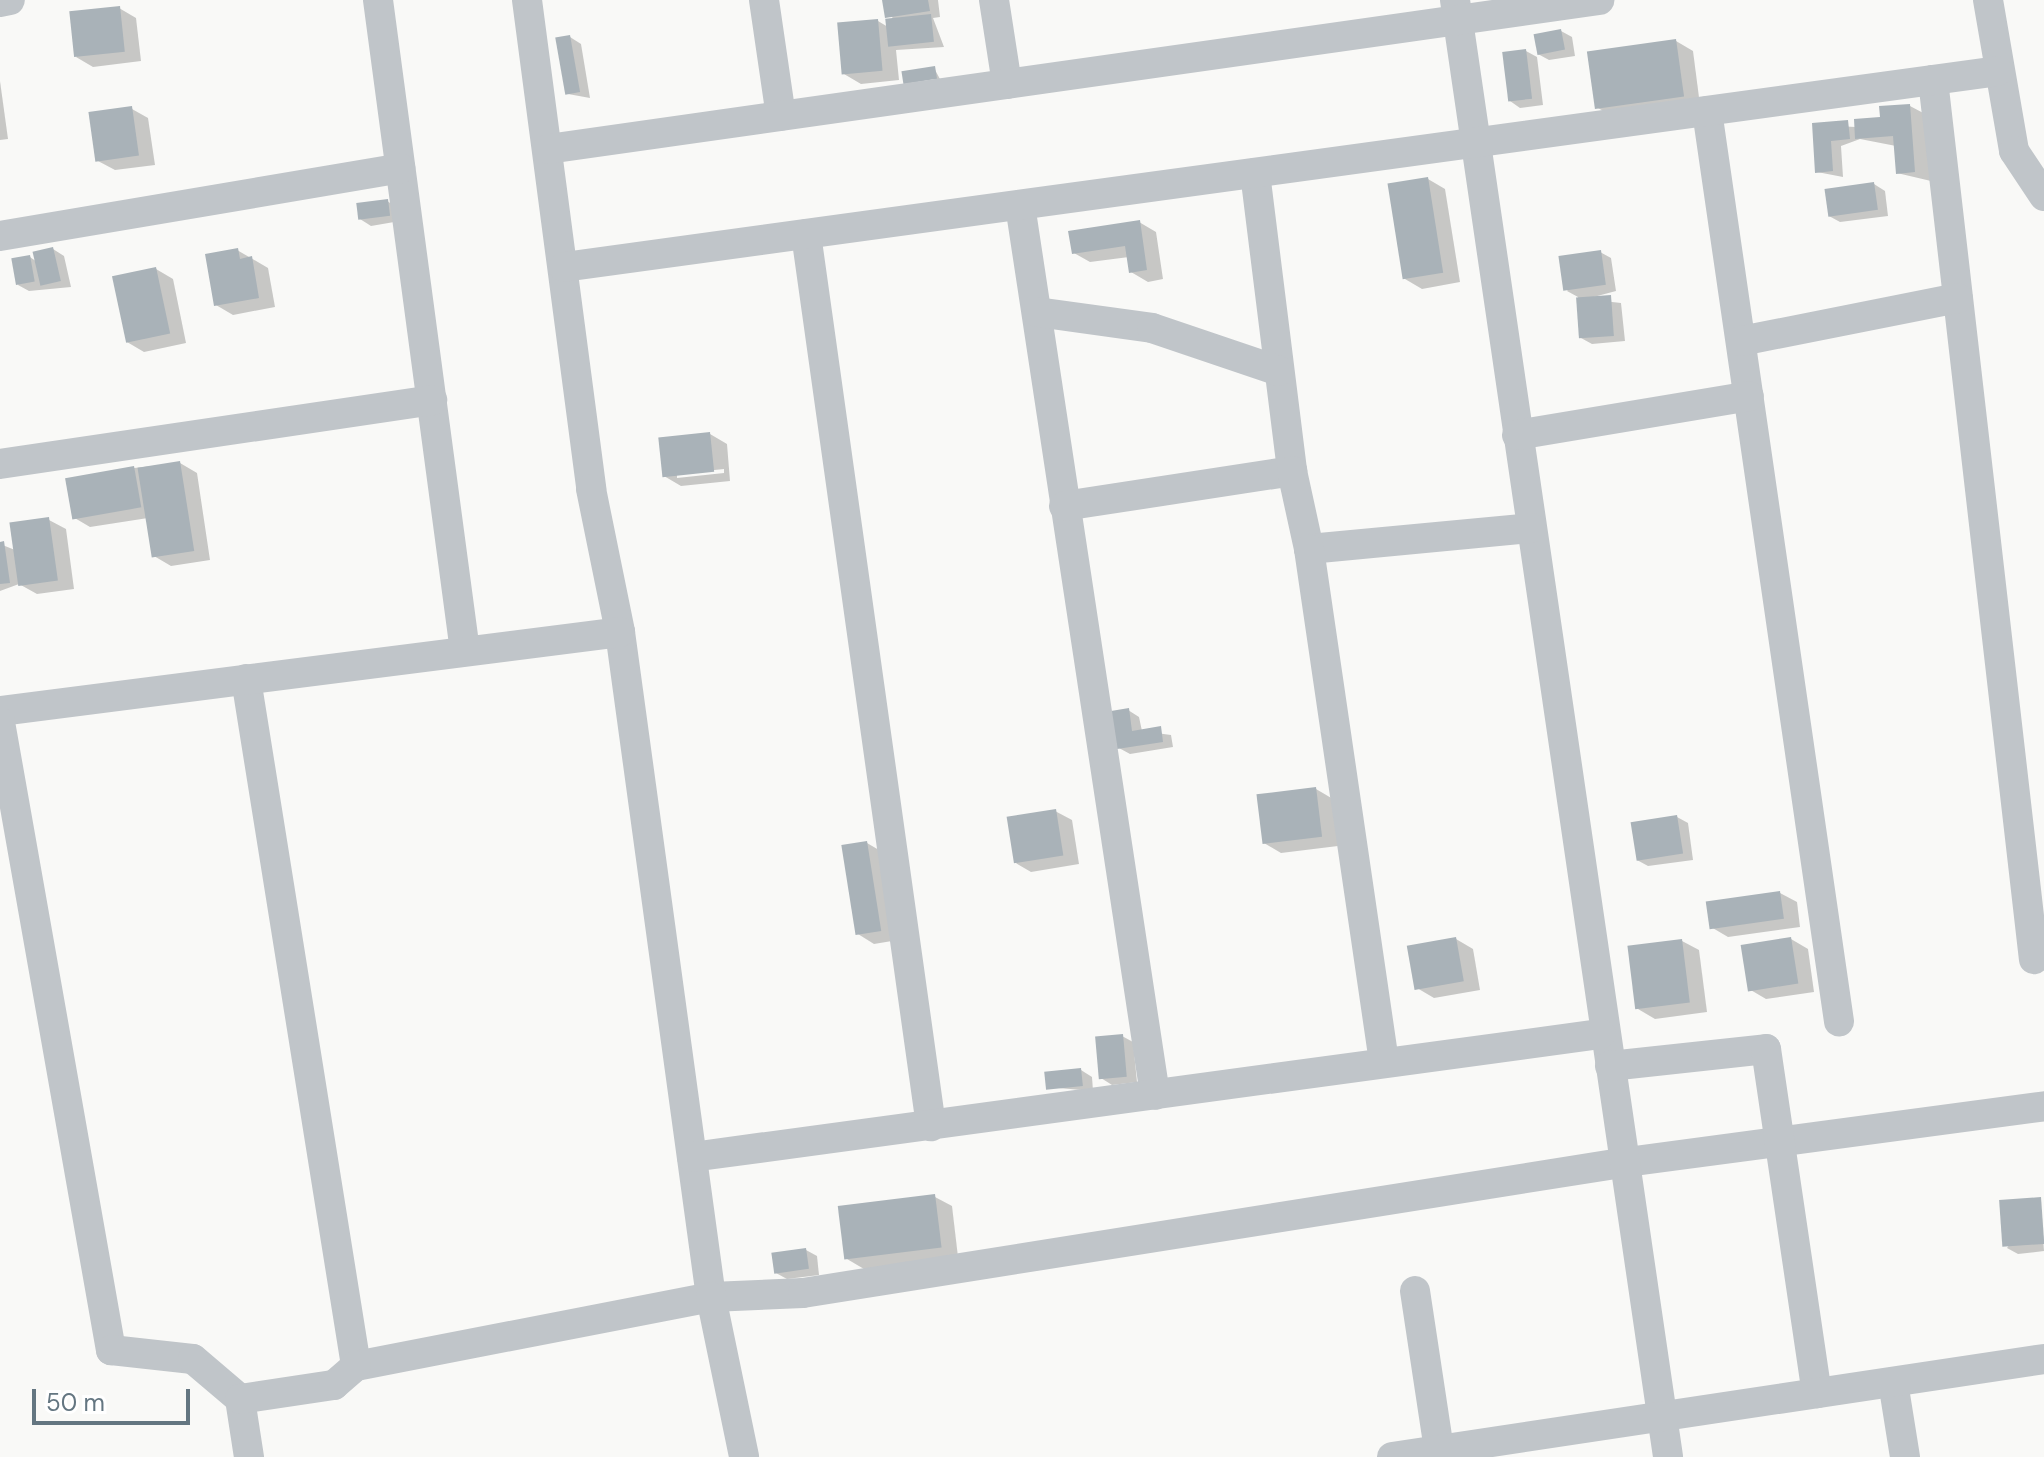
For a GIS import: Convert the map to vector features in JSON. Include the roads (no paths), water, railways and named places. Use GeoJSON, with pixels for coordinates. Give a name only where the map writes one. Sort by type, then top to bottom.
{"type":"FeatureCollection","features":[{"type":"Feature","properties":{"kind":"street"},"geometry":{"type":"LineString","coordinates":[[0,2],[10,0]]}},
{"type":"Feature","properties":{"kind":"street"},"geometry":{"type":"LineString","coordinates":[[378,0],[465,651]]}},
{"type":"Feature","properties":{"kind":"street"},"geometry":{"type":"LineString","coordinates":[[527,0],[591,489],[620,632],[711,1297],[744,1457]]}},
{"type":"Feature","properties":{"kind":"street"},"geometry":{"type":"LineString","coordinates":[[764,0],[781,116]]}},
{"type":"Feature","properties":{"kind":"street"},"geometry":{"type":"LineString","coordinates":[[994,0],[1007,84]]}},
{"type":"Feature","properties":{"kind":"street"},"geometry":{"type":"LineString","coordinates":[[548,149],[1007,84],[1456,10],[1599,0]]}},
{"type":"Feature","properties":{"kind":"street"},"geometry":{"type":"LineString","coordinates":[[1988,0],[2014,151],[2044,196]]}},
{"type":"Feature","properties":{"kind":"street"},"geometry":{"type":"LineString","coordinates":[[1456,10],[1601,1034],[1610,1066],[1627,1162],[1668,1457]]}},
{"type":"Feature","properties":{"kind":"street"},"geometry":{"type":"LineString","coordinates":[[564,267],[1998,71]]}},
{"type":"Feature","properties":{"kind":"street"},"geometry":{"type":"LineString","coordinates":[[1933,80],[2034,959]]}},
{"type":"Feature","properties":{"kind":"street"},"geometry":{"type":"LineString","coordinates":[[1707,111],[1839,1021]]}},
{"type":"Feature","properties":{"kind":"street"},"geometry":{"type":"LineString","coordinates":[[0,236],[400,168]]}},
{"type":"Feature","properties":{"kind":"street"},"geometry":{"type":"LineString","coordinates":[[1255,173],[1292,471],[1309,549],[1384,1062]]}},
{"type":"Feature","properties":{"kind":"street"},"geometry":{"type":"LineString","coordinates":[[1020,205],[1155,1095]]}},
{"type":"Feature","properties":{"kind":"street"},"geometry":{"type":"LineString","coordinates":[[806,234],[931,1126]]}},
{"type":"Feature","properties":{"kind":"street"},"geometry":{"type":"LineString","coordinates":[[1741,341],[1958,298]]}},
{"type":"Feature","properties":{"kind":"street"},"geometry":{"type":"LineString","coordinates":[[1037,312],[1152,328],[1279,371]]}},
{"type":"Feature","properties":{"kind":"street"},"geometry":{"type":"LineString","coordinates":[[1517,435],[1749,396]]}},
{"type":"Feature","properties":{"kind":"street"},"geometry":{"type":"LineString","coordinates":[[0,464],[432,400]]}},
{"type":"Feature","properties":{"kind":"street"},"geometry":{"type":"LineString","coordinates":[[1064,506],[1292,471]]}},
{"type":"Feature","properties":{"kind":"street"},"geometry":{"type":"LineString","coordinates":[[1309,549],[1531,528]]}},
{"type":"Feature","properties":{"kind":"street"},"geometry":{"type":"LineString","coordinates":[[0,711],[620,632]]}},
{"type":"Feature","properties":{"kind":"street"},"geometry":{"type":"LineString","coordinates":[[246,679],[356,1366]]}},
{"type":"Feature","properties":{"kind":"street"},"geometry":{"type":"LineString","coordinates":[[0,722],[111,1350],[193,1359],[240,1399],[249,1457]]}},
{"type":"Feature","properties":{"kind":"street"},"geometry":{"type":"LineString","coordinates":[[692,1157],[1601,1034]]}},
{"type":"Feature","properties":{"kind":"street"},"geometry":{"type":"LineString","coordinates":[[1610,1066],[1766,1049],[1817,1393]]}},
{"type":"Feature","properties":{"kind":"street"},"geometry":{"type":"LineString","coordinates":[[240,1399],[334,1385],[356,1366],[711,1297],[803,1293],[1627,1162],[2044,1106]]}},
{"type":"Feature","properties":{"kind":"street"},"geometry":{"type":"LineString","coordinates":[[1415,1291],[1440,1454]]}},
{"type":"Feature","properties":{"kind":"street"},"geometry":{"type":"LineString","coordinates":[[1392,1457],[1440,1454],[2044,1359]]}},
{"type":"Feature","properties":{"kind":"street"},"geometry":{"type":"LineString","coordinates":[[1893,1382],[1905,1457]]}}]}
